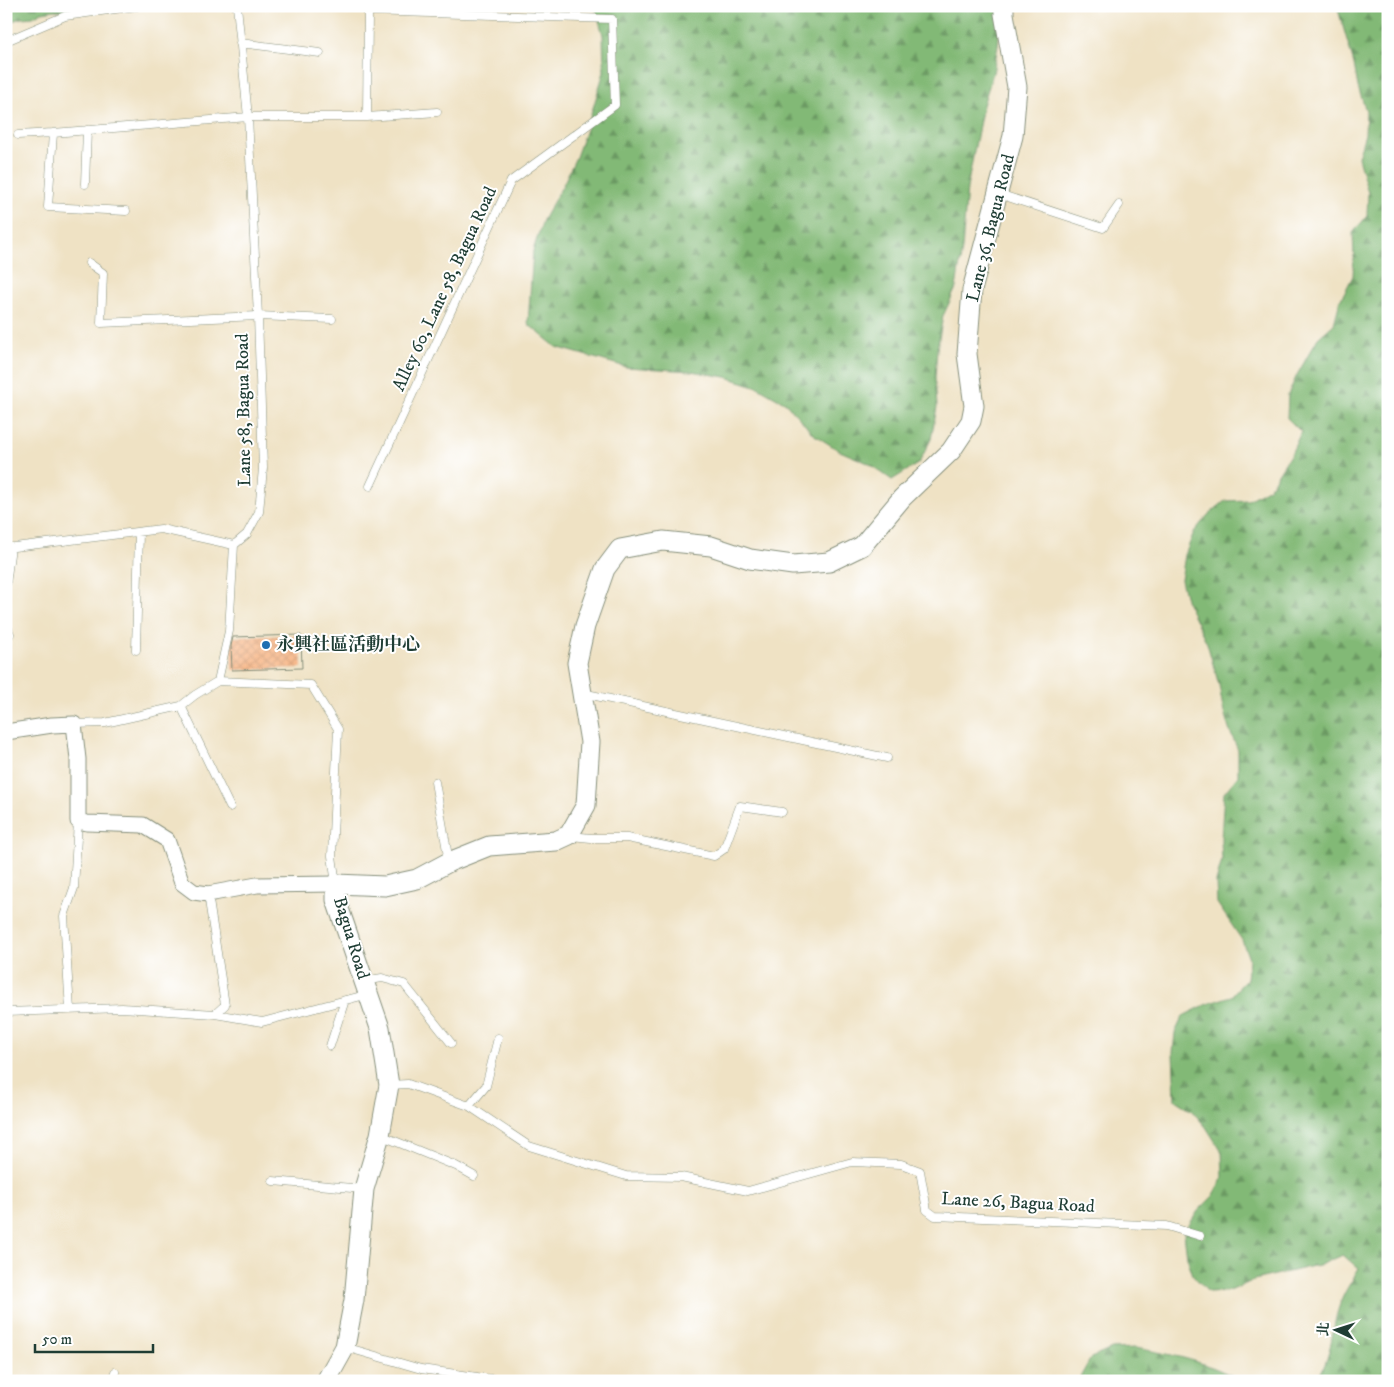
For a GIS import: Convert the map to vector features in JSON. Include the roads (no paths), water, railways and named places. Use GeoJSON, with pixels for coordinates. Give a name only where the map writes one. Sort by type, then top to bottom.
{"type":"FeatureCollection","features":[{"type":"Feature","properties":{"kind":"street","name":"Lane 36, Bagua Road"},"geometry":{"type":"LineString","coordinates":[[569,835],[586,804],[590,742],[577,663],[585,626],[605,569],[620,549],[663,541],[711,546],[750,560],[793,565],[829,562],[862,546],[902,498],[951,451],[971,421],[974,406],[967,354],[972,290],[1014,136],[1017,87],[1004,6]]}},
{"type":"Feature","properties":{"kind":"street"},"geometry":{"type":"LineString","coordinates":[[6,732],[52,725],[74,724],[78,759],[78,821],[143,825],[167,840],[182,883],[194,892],[208,894]]}},
{"type":"Feature","properties":{"kind":"street"},"geometry":{"type":"LineString","coordinates":[[336,884],[385,886],[417,879],[449,862],[489,846],[556,841],[569,835]]}},
{"type":"Feature","properties":{"kind":"street","name":"Bagua Road"},"geometry":{"type":"LineString","coordinates":[[208,894],[257,885],[336,884],[336,900],[380,1028],[389,1086],[380,1135],[364,1189],[354,1300],[345,1347],[326,1381]]}},
{"type":"Feature","properties":{"kind":"lane"},"geometry":{"type":"LineString","coordinates":[[6,41],[65,16],[137,6]]}},
{"type":"Feature","properties":{"kind":"lane","name":"Lane 58, Bagua Road"},"geometry":{"type":"LineString","coordinates":[[234,545],[247,534],[258,512],[263,458],[248,117],[237,6]]}},
{"type":"Feature","properties":{"kind":"lane","name":"Alley 60, Lane 58, Bagua Road"},"geometry":{"type":"LineString","coordinates":[[367,117],[368,11],[612,19],[615,105],[511,181],[370,486]]}},
{"type":"Feature","properties":{"kind":"lane"},"geometry":{"type":"LineString","coordinates":[[240,43],[320,53]]}},
{"type":"Feature","properties":{"kind":"lane"},"geometry":{"type":"LineString","coordinates":[[18,135],[248,117],[367,117],[437,112]]}},
{"type":"Feature","properties":{"kind":"lane"},"geometry":{"type":"LineString","coordinates":[[84,184],[87,130]]}},
{"type":"Feature","properties":{"kind":"lane"},"geometry":{"type":"LineString","coordinates":[[53,133],[48,207],[126,210]]}},
{"type":"Feature","properties":{"kind":"lane"},"geometry":{"type":"LineString","coordinates":[[999,194],[1103,228],[1119,204]]}},
{"type":"Feature","properties":{"kind":"lane"},"geometry":{"type":"LineString","coordinates":[[89,263],[103,273],[101,323],[258,316],[332,319]]}},
{"type":"Feature","properties":{"kind":"lane"},"geometry":{"type":"LineString","coordinates":[[6,584],[8,547],[161,529],[234,545],[229,631],[218,681]]}},
{"type":"Feature","properties":{"kind":"lane"},"geometry":{"type":"LineString","coordinates":[[136,650],[139,532]]}},
{"type":"Feature","properties":{"kind":"lane"},"geometry":{"type":"LineString","coordinates":[[6,624],[10,634]]}},
{"type":"Feature","properties":{"kind":"lane"},"geometry":{"type":"LineString","coordinates":[[74,724],[104,723],[181,706],[218,681],[311,685],[338,729],[332,856],[336,884]]}},
{"type":"Feature","properties":{"kind":"lane"},"geometry":{"type":"LineString","coordinates":[[582,693],[887,758]]}},
{"type":"Feature","properties":{"kind":"lane"},"geometry":{"type":"LineString","coordinates":[[181,706],[230,807]]}},
{"type":"Feature","properties":{"kind":"lane"},"geometry":{"type":"LineString","coordinates":[[435,782],[449,862]]}},
{"type":"Feature","properties":{"kind":"lane"},"geometry":{"type":"LineString","coordinates":[[569,835],[591,838],[628,838],[714,856],[724,849],[740,806],[782,812]]}},
{"type":"Feature","properties":{"kind":"lane"},"geometry":{"type":"LineString","coordinates":[[70,1010],[64,916],[74,888],[78,821]]}},
{"type":"Feature","properties":{"kind":"lane"},"geometry":{"type":"LineString","coordinates":[[208,894],[224,1006],[215,1014]]}},
{"type":"Feature","properties":{"kind":"lane"},"geometry":{"type":"LineString","coordinates":[[6,1012],[122,1008],[215,1014],[262,1022],[345,1000],[382,978],[404,984],[451,1043]]}},
{"type":"Feature","properties":{"kind":"lane"},"geometry":{"type":"LineString","coordinates":[[330,1046],[345,1000]]}},
{"type":"Feature","properties":{"kind":"lane"},"geometry":{"type":"LineString","coordinates":[[469,1106],[486,1086],[498,1038]]}},
{"type":"Feature","properties":{"kind":"lane","name":"Lane 26, Bagua Road"},"geometry":{"type":"LineString","coordinates":[[389,1086],[408,1084],[469,1106],[529,1146],[626,1176],[681,1177],[748,1191],[852,1162],[901,1164],[920,1171],[927,1210],[935,1216],[1167,1226],[1200,1236]]}},
{"type":"Feature","properties":{"kind":"lane"},"geometry":{"type":"LineString","coordinates":[[380,1135],[456,1166],[474,1176]]}},
{"type":"Feature","properties":{"kind":"lane"},"geometry":{"type":"LineString","coordinates":[[273,1181],[364,1189]]}},
{"type":"Feature","properties":{"kind":"lane"},"geometry":{"type":"LineString","coordinates":[[345,1347],[421,1369],[505,1381]]}},
{"type":"Feature","properties":{"kind":"lane"},"geometry":{"type":"LineString","coordinates":[[114,1381],[115,1372]]}},
{"type":"Feature","properties":{"kind":"place","name":"永興社區活動中心"},"geometry":{"type":"Point","coordinates":[266,645]}}]}
